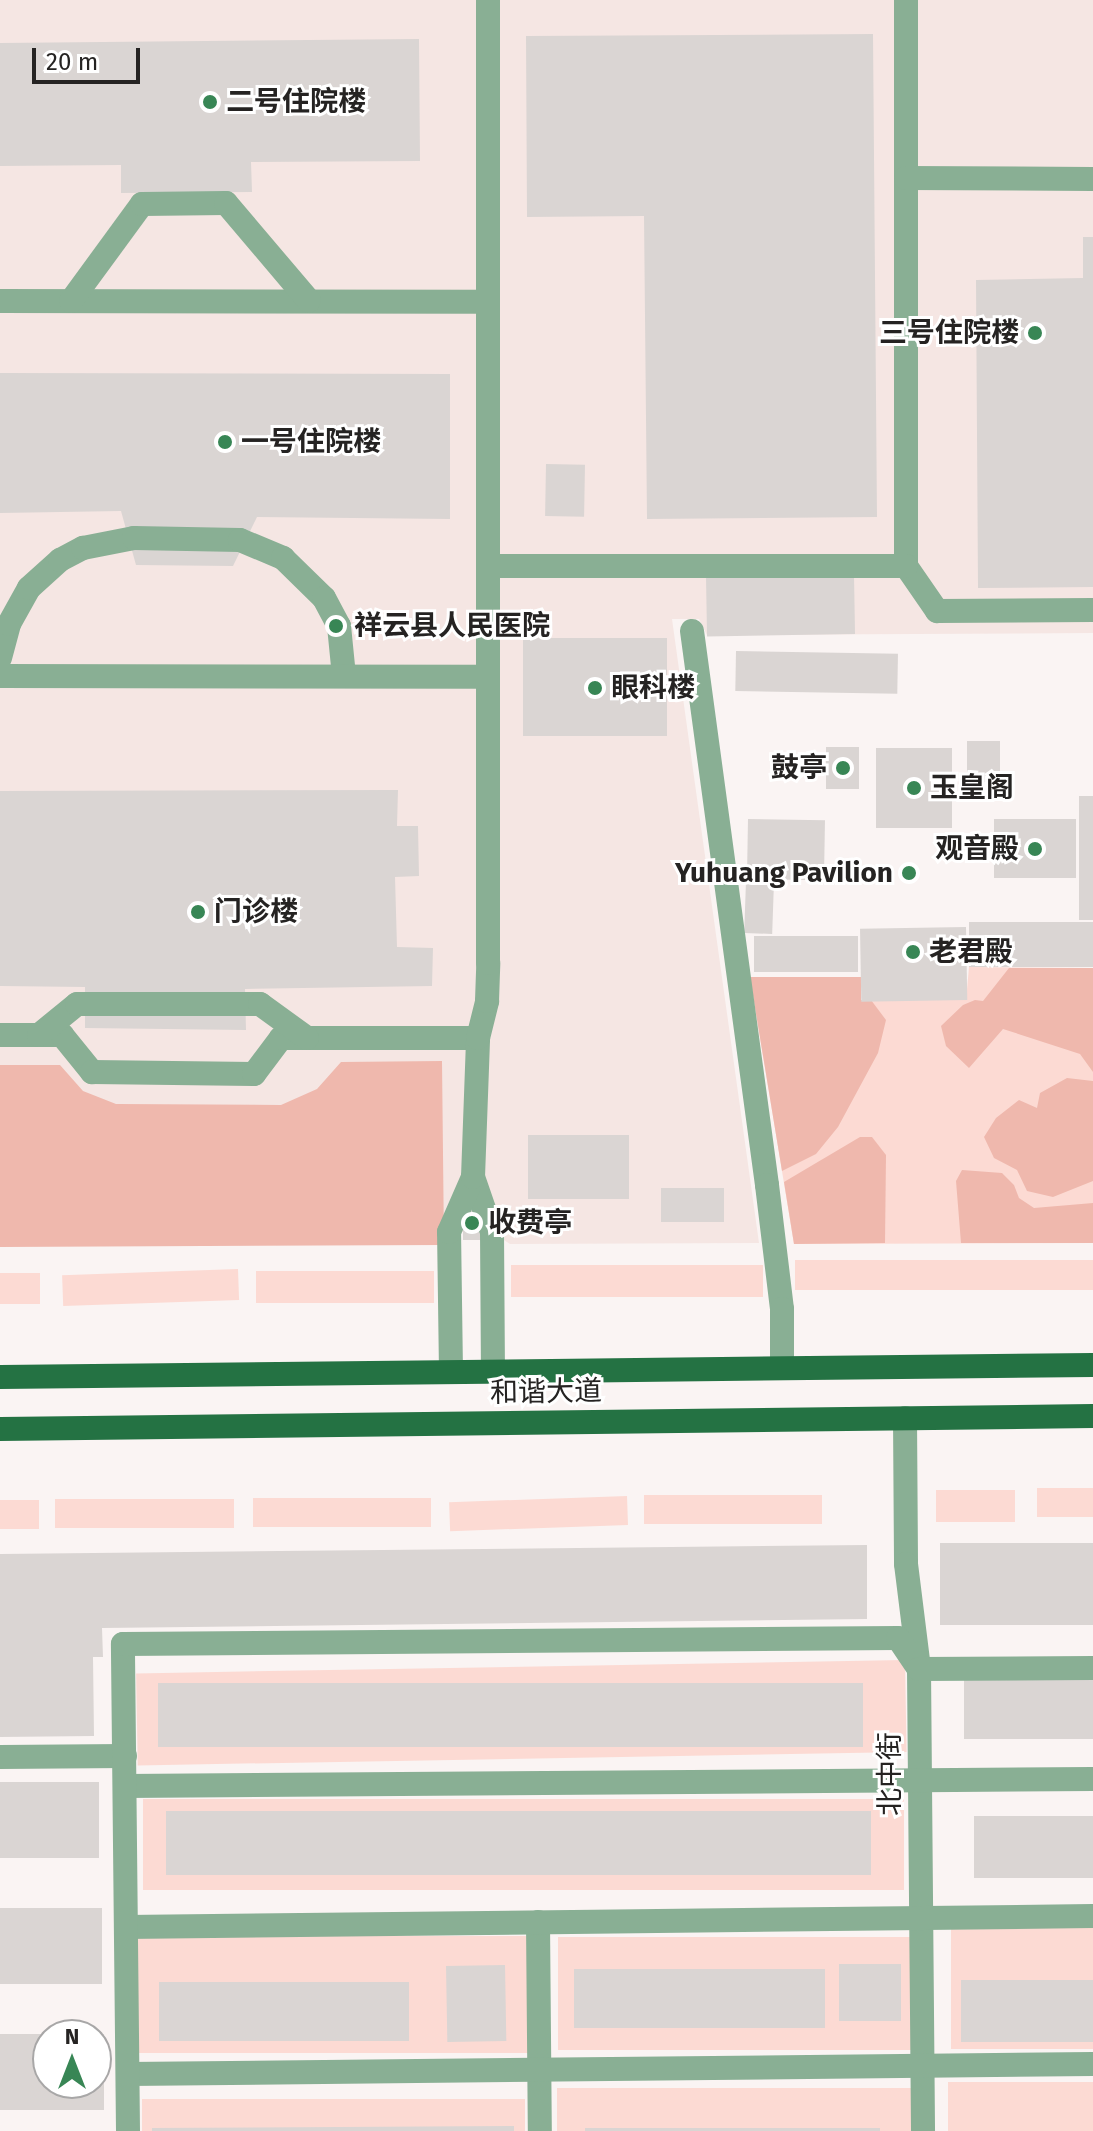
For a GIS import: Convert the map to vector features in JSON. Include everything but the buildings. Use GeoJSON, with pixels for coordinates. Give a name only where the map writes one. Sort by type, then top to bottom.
{"type":"FeatureCollection","features":[{"type":"Feature","properties":{"kind":"main road","name":"和谐大道"},"geometry":{"type":"LineString","coordinates":[[0,1377],[1093,1365]]}},
{"type":"Feature","properties":{"kind":"main road","name":"和谐大道"},"geometry":{"type":"LineString","coordinates":[[0,1429],[1093,1416]]}},
{"type":"Feature","properties":{"kind":"street"},"geometry":{"type":"LineString","coordinates":[[488,0],[488,963],[487,1001],[478,1038],[473,1177],[492,1232],[493,1371]]}},
{"type":"Feature","properties":{"kind":"street"},"geometry":{"type":"LineString","coordinates":[[906,0],[906,566],[937,611],[1093,610]]}},
{"type":"Feature","properties":{"kind":"street"},"geometry":{"type":"LineString","coordinates":[[906,178],[1093,179]]}},
{"type":"Feature","properties":{"kind":"street"},"geometry":{"type":"LineString","coordinates":[[71,301],[142,204],[226,203],[309,301]]}},
{"type":"Feature","properties":{"kind":"street"},"geometry":{"type":"LineString","coordinates":[[0,301],[488,302]]}},
{"type":"Feature","properties":{"kind":"street"},"geometry":{"type":"LineString","coordinates":[[0,658],[9,624],[29,588],[60,560],[83,548],[134,538],[240,540],[283,558],[324,598],[339,626],[344,676]]}},
{"type":"Feature","properties":{"kind":"street"},"geometry":{"type":"LineString","coordinates":[[488,566],[906,566]]}},
{"type":"Feature","properties":{"kind":"street"},"geometry":{"type":"LineString","coordinates":[[692,631],[767,1185],[782,1309],[782,1368]]}},
{"type":"Feature","properties":{"kind":"street"},"geometry":{"type":"LineString","coordinates":[[0,676],[488,677]]}},
{"type":"Feature","properties":{"kind":"street"},"geometry":{"type":"LineString","coordinates":[[39,1035],[77,1004],[260,1004],[307,1038]]}},
{"type":"Feature","properties":{"kind":"street"},"geometry":{"type":"LineString","coordinates":[[0,1035],[62,1035],[92,1072],[254,1074],[281,1038],[478,1038]]}},
{"type":"Feature","properties":{"kind":"street"},"geometry":{"type":"LineString","coordinates":[[451,1372],[449,1232],[473,1177]]}},
{"type":"Feature","properties":{"kind":"street","name":"北中街"},"geometry":{"type":"LineString","coordinates":[[905,1418],[906,1564],[919,1669],[923,2131]]}},
{"type":"Feature","properties":{"kind":"street"},"geometry":{"type":"LineString","coordinates":[[128,2131],[123,1644],[898,1638],[919,1669],[1093,1668]]}},
{"type":"Feature","properties":{"kind":"street"},"geometry":{"type":"LineString","coordinates":[[0,1757],[125,1756]]}},
{"type":"Feature","properties":{"kind":"street"},"geometry":{"type":"LineString","coordinates":[[125,1786],[1093,1779]]}},
{"type":"Feature","properties":{"kind":"street"},"geometry":{"type":"LineString","coordinates":[[126,1927],[1093,1916]]}},
{"type":"Feature","properties":{"kind":"street"},"geometry":{"type":"LineString","coordinates":[[538,1922],[540,2131]]}},
{"type":"Feature","properties":{"kind":"street"},"geometry":{"type":"LineString","coordinates":[[128,2074],[1093,2064]]}},
{"type":"Feature","properties":{"kind":"shaded area","name":"祥云县人民医院"},"geometry":{"type":"Polygon","coordinates":[[[0,0],[1093,0],[1093,633],[707,635],[699,619],[672,619],[759,1243],[510,1244],[492,1232],[450,1232],[0,1247],[0,0]]]}},
{"type":"Feature","properties":{"kind":"shaded area"},"geometry":{"type":"Polygon","coordinates":[[[969,967],[1093,968],[1093,1243],[794,1244],[750,977],[861,1000],[966,1000],[969,967]]]}},
{"type":"Feature","properties":{"kind":"shaded area"},"geometry":{"type":"Polygon","coordinates":[[[1009,968],[1093,968],[1093,1072],[1080,1054],[1003,1029],[969,1068],[946,1046],[941,1026],[963,1005],[975,1000],[983,1001],[1009,968]]]}},
{"type":"Feature","properties":{"kind":"shaded area"},"geometry":{"type":"Polygon","coordinates":[[[750,977],[861,977],[861,1000],[871,1000],[886,1020],[878,1053],[838,1127],[816,1154],[782,1171],[750,977]]]}},
{"type":"Feature","properties":{"kind":"shaded area"},"geometry":{"type":"Polygon","coordinates":[[[442,1061],[444,1245],[0,1247],[0,1065],[60,1065],[83,1091],[116,1104],[281,1105],[317,1089],[341,1062],[442,1061]]]}},
{"type":"Feature","properties":{"kind":"shaded area"},"geometry":{"type":"Polygon","coordinates":[[[1067,1078],[1093,1081],[1093,1181],[1053,1197],[1027,1191],[1017,1170],[994,1158],[984,1137],[996,1118],[1019,1100],[1037,1108],[1040,1093],[1067,1078]]]}},
{"type":"Feature","properties":{"kind":"shaded area"},"geometry":{"type":"Polygon","coordinates":[[[860,1137],[872,1137],[886,1155],[885,1243],[794,1244],[784,1182],[860,1137]]]}},
{"type":"Feature","properties":{"kind":"shaded area"},"geometry":{"type":"Polygon","coordinates":[[[962,1170],[1002,1173],[1014,1185],[1019,1198],[1034,1208],[1093,1203],[1093,1243],[961,1243],[956,1181],[962,1170]]]}},
{"type":"Feature","properties":{"kind":"shaded area"},"geometry":{"type":"Polygon","coordinates":[[[795,1260],[1093,1260],[1093,1290],[795,1290],[795,1260]]]}},
{"type":"Feature","properties":{"kind":"shaded area"},"geometry":{"type":"Polygon","coordinates":[[[511,1265],[763,1265],[763,1297],[511,1297],[511,1265]]]}},
{"type":"Feature","properties":{"kind":"shaded area"},"geometry":{"type":"Polygon","coordinates":[[[238,1269],[239,1300],[63,1306],[62,1275],[238,1269]]]}},
{"type":"Feature","properties":{"kind":"shaded area"},"geometry":{"type":"Polygon","coordinates":[[[256,1271],[434,1271],[434,1303],[256,1303],[256,1271]]]}},
{"type":"Feature","properties":{"kind":"shaded area"},"geometry":{"type":"Polygon","coordinates":[[[0,1273],[40,1273],[40,1304],[0,1304],[0,1273]]]}},
{"type":"Feature","properties":{"kind":"shaded area"},"geometry":{"type":"Polygon","coordinates":[[[1037,1488],[1093,1488],[1093,1517],[1037,1517],[1037,1488]]]}},
{"type":"Feature","properties":{"kind":"shaded area"},"geometry":{"type":"Polygon","coordinates":[[[936,1490],[1015,1490],[1015,1522],[936,1522],[936,1490]]]}},
{"type":"Feature","properties":{"kind":"shaded area"},"geometry":{"type":"Polygon","coordinates":[[[644,1495],[822,1495],[822,1524],[644,1524],[644,1495]]]}},
{"type":"Feature","properties":{"kind":"shaded area"},"geometry":{"type":"Polygon","coordinates":[[[627,1496],[628,1525],[450,1531],[449,1502],[627,1496]]]}},
{"type":"Feature","properties":{"kind":"shaded area"},"geometry":{"type":"Polygon","coordinates":[[[253,1498],[431,1498],[431,1527],[253,1527],[253,1498]]]}},
{"type":"Feature","properties":{"kind":"shaded area"},"geometry":{"type":"Polygon","coordinates":[[[55,1499],[234,1499],[234,1528],[55,1528],[55,1499]]]}},
{"type":"Feature","properties":{"kind":"shaded area"},"geometry":{"type":"Polygon","coordinates":[[[0,1500],[39,1500],[39,1529],[0,1529],[0,1500]]]}},
{"type":"Feature","properties":{"kind":"shaded area"},"geometry":{"type":"Polygon","coordinates":[[[905,1660],[907,1752],[138,1765],[136,1673],[905,1660]]]}},
{"type":"Feature","properties":{"kind":"shaded area"},"geometry":{"type":"Polygon","coordinates":[[[143,1799],[904,1799],[904,1890],[143,1890],[143,1799]]]}},
{"type":"Feature","properties":{"kind":"shaded area"},"geometry":{"type":"Polygon","coordinates":[[[951,1925],[1093,1925],[1093,2049],[951,2049],[951,1925]]]}},
{"type":"Feature","properties":{"kind":"shaded area"},"geometry":{"type":"Polygon","coordinates":[[[137,1936],[528,1936],[528,2053],[137,2053],[137,1936]]]}},
{"type":"Feature","properties":{"kind":"shaded area"},"geometry":{"type":"Polygon","coordinates":[[[558,1937],[914,1937],[914,2050],[558,2050],[558,1937]]]}},
{"type":"Feature","properties":{"kind":"shaded area"},"geometry":{"type":"Polygon","coordinates":[[[948,2082],[1093,2082],[1093,2131],[948,2131],[948,2082]]]}},
{"type":"Feature","properties":{"kind":"shaded area"},"geometry":{"type":"Polygon","coordinates":[[[557,2088],[912,2088],[912,2131],[557,2131],[557,2088]]]}},
{"type":"Feature","properties":{"kind":"shaded area"},"geometry":{"type":"Polygon","coordinates":[[[142,2099],[525,2099],[525,2131],[142,2131],[142,2099]]]}},
{"type":"Feature","properties":{"kind":"place","name":"二号住院楼"},"geometry":{"type":"Point","coordinates":[210,102]}},
{"type":"Feature","properties":{"kind":"place","name":"三号住院楼"},"geometry":{"type":"Point","coordinates":[1035,333]}},
{"type":"Feature","properties":{"kind":"place","name":"一号住院楼"},"geometry":{"type":"Point","coordinates":[225,442]}},
{"type":"Feature","properties":{"kind":"place","name":"祥云县人民医院"},"geometry":{"type":"Point","coordinates":[336,626]}},
{"type":"Feature","properties":{"kind":"place","name":"眼科楼"},"geometry":{"type":"Point","coordinates":[595,688]}},
{"type":"Feature","properties":{"kind":"place","name":"鼓亭"},"geometry":{"type":"Point","coordinates":[843,768]}},
{"type":"Feature","properties":{"kind":"place","name":"玉皇阁"},"geometry":{"type":"Point","coordinates":[914,788]}},
{"type":"Feature","properties":{"kind":"place","name":"观音殿"},"geometry":{"type":"Point","coordinates":[1035,849]}},
{"type":"Feature","properties":{"kind":"place","name":"Yuhuang Pavilion"},"geometry":{"type":"Point","coordinates":[909,873]}},
{"type":"Feature","properties":{"kind":"place","name":"门诊楼"},"geometry":{"type":"Point","coordinates":[198,912]}},
{"type":"Feature","properties":{"kind":"place","name":"老君殿"},"geometry":{"type":"Point","coordinates":[913,952]}},
{"type":"Feature","properties":{"kind":"place","name":"收费亭"},"geometry":{"type":"Point","coordinates":[472,1223]}}]}
